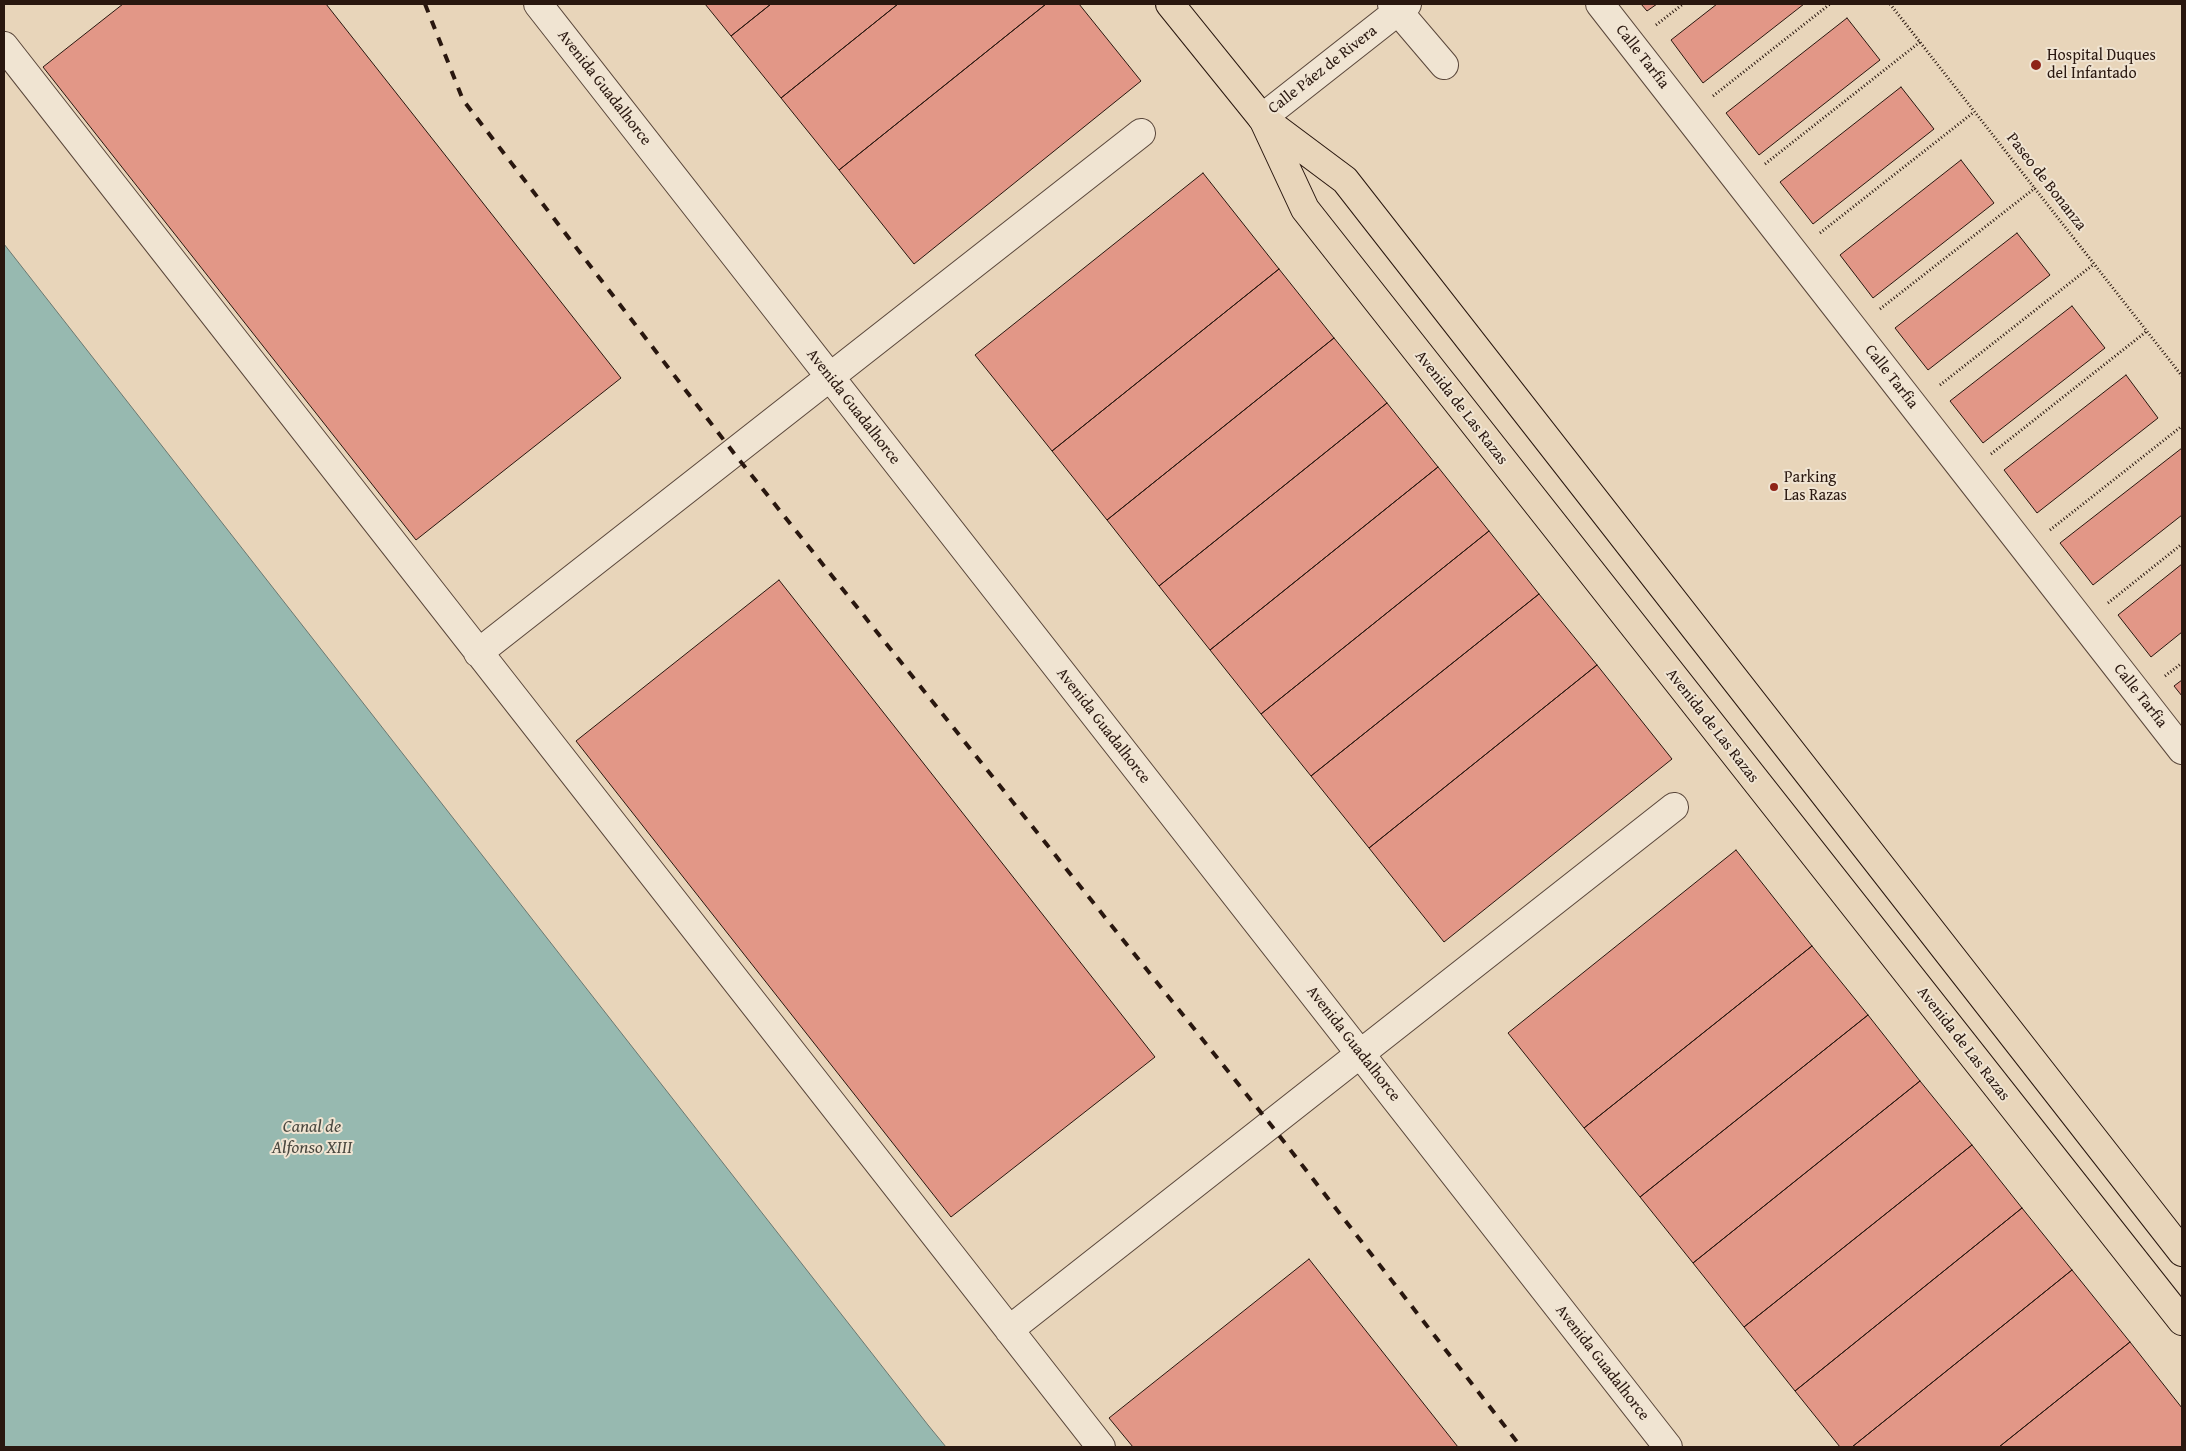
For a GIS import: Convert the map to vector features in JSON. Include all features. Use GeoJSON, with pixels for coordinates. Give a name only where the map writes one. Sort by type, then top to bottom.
{"type":"FeatureCollection","features":[{"type":"Feature","properties":{"kind":"main road","name":"Avenida de Las Razas"},"geometry":{"type":"LineString","coordinates":[[1170,4],[1262,118],[1304,209],[2182,1321]]}},
{"type":"Feature","properties":{"kind":"main road","name":"Avenida de Las Razas"},"geometry":{"type":"LineString","coordinates":[[1262,118],[1345,180],[2182,1252]]}},
{"type":"Feature","properties":{"kind":"street","name":"Avenida Guadalhorce"},"geometry":{"type":"LineString","coordinates":[[538,4],[1668,1447]]}},
{"type":"Feature","properties":{"kind":"street","name":"Calle Tarfia"},"geometry":{"type":"LineString","coordinates":[[1600,4],[2182,750]]}},
{"type":"Feature","properties":{"kind":"street"},"geometry":{"type":"LineString","coordinates":[[1399,6],[1444,65]]}},
{"type":"Feature","properties":{"kind":"street","name":"Calle Páez de Rivera"},"geometry":{"type":"LineString","coordinates":[[1262,118],[1399,6]]}},
{"type":"Feature","properties":{"kind":"street"},"geometry":{"type":"LineString","coordinates":[[4,46],[1101,1447]]}},
{"type":"Feature","properties":{"kind":"street"},"geometry":{"type":"LineString","coordinates":[[478,653],[1141,133]]}},
{"type":"Feature","properties":{"kind":"street"},"geometry":{"type":"LineString","coordinates":[[1009,1330],[1674,807]]}},
{"type":"Feature","properties":{"kind":"path"},"geometry":{"type":"LineString","coordinates":[[1655,26],[1683,4]]}},
{"type":"Feature","properties":{"kind":"path"},"geometry":{"type":"LineString","coordinates":[[1712,97],[1830,4]]}},
{"type":"Feature","properties":{"kind":"path","name":"Paseo de Bonanza"},"geometry":{"type":"LineString","coordinates":[[1890,4],[2182,376]]}},
{"type":"Feature","properties":{"kind":"path"},"geometry":{"type":"LineString","coordinates":[[1757,170],[1920,42]]}},
{"type":"Feature","properties":{"kind":"path"},"geometry":{"type":"LineString","coordinates":[[1820,234],[1974,112]]}},
{"type":"Feature","properties":{"kind":"path"},"geometry":{"type":"LineString","coordinates":[[1880,310],[2035,188]]}},
{"type":"Feature","properties":{"kind":"path"},"geometry":{"type":"LineString","coordinates":[[1939,386],[2094,264]]}},
{"type":"Feature","properties":{"kind":"path"},"geometry":{"type":"LineString","coordinates":[[1984,459],[2147,331]]}},
{"type":"Feature","properties":{"kind":"path"},"geometry":{"type":"LineString","coordinates":[[2044,535],[2182,426]]}},
{"type":"Feature","properties":{"kind":"path"},"geometry":{"type":"LineString","coordinates":[[2102,608],[2182,544]]}},
{"type":"Feature","properties":{"kind":"path"},"geometry":{"type":"LineString","coordinates":[[2159,681],[2182,663]]}},
{"type":"Feature","properties":{"kind":"water","name":"Canal de Alfonso XIII"},"geometry":{"type":"Polygon","coordinates":[[[4,244],[928,1425],[946,1447],[4,1447],[4,244]]]}},
{"type":"Feature","properties":{"kind":"building"},"geometry":{"type":"Polygon","coordinates":[[[123,4],[326,4],[621,378],[416,540],[43,67],[123,4]]]}},
{"type":"Feature","properties":{"kind":"building"},"geometry":{"type":"Polygon","coordinates":[[[705,4],[771,4],[731,36],[705,4]]]}},
{"type":"Feature","properties":{"kind":"building"},"geometry":{"type":"Polygon","coordinates":[[[771,4],[898,4],[781,98],[731,36],[771,4]]]}},
{"type":"Feature","properties":{"kind":"building"},"geometry":{"type":"Polygon","coordinates":[[[898,4],[1046,4],[839,170],[781,98],[898,4]]]}},
{"type":"Feature","properties":{"kind":"building"},"geometry":{"type":"Polygon","coordinates":[[[1046,4],[1079,4],[1141,81],[914,264],[839,170],[1046,4]]]}},
{"type":"Feature","properties":{"kind":"building"},"geometry":{"type":"Polygon","coordinates":[[[1641,4],[1657,4],[1647,11],[1641,4]]]}},
{"type":"Feature","properties":{"kind":"building"},"geometry":{"type":"Polygon","coordinates":[[[1717,4],[1804,4],[1703,83],[1671,40],[1717,4]]]}},
{"type":"Feature","properties":{"kind":"building"},"geometry":{"type":"Polygon","coordinates":[[[1847,18],[1880,60],[1759,155],[1726,113],[1847,18]]]}},
{"type":"Feature","properties":{"kind":"building"},"geometry":{"type":"Polygon","coordinates":[[[1901,87],[1934,129],[1813,224],[1780,182],[1901,87]]]}},
{"type":"Feature","properties":{"kind":"building"},"geometry":{"type":"Polygon","coordinates":[[[1961,160],[1994,203],[1873,298],[1840,255],[1961,160]]]}},
{"type":"Feature","properties":{"kind":"building"},"geometry":{"type":"Polygon","coordinates":[[[1203,173],[1279,269],[1052,451],[975,355],[1203,173]]]}},
{"type":"Feature","properties":{"kind":"building"},"geometry":{"type":"Polygon","coordinates":[[[2017,233],[2050,275],[1928,370],[1895,328],[2017,233]]]}},
{"type":"Feature","properties":{"kind":"building"},"geometry":{"type":"Polygon","coordinates":[[[1279,269],[1334,338],[1107,520],[1052,451],[1279,269]]]}},
{"type":"Feature","properties":{"kind":"building"},"geometry":{"type":"Polygon","coordinates":[[[2072,306],[2105,348],[1983,443],[1950,401],[2072,306]]]}},
{"type":"Feature","properties":{"kind":"building"},"geometry":{"type":"Polygon","coordinates":[[[1334,338],[1387,403],[1159,586],[1107,520],[1334,338]]]}},
{"type":"Feature","properties":{"kind":"building"},"geometry":{"type":"Polygon","coordinates":[[[2126,375],[2158,418],[2037,513],[2004,470],[2126,375]]]}},
{"type":"Feature","properties":{"kind":"building"},"geometry":{"type":"Polygon","coordinates":[[[1387,403],[1438,467],[1210,650],[1159,586],[1387,403]]]}},
{"type":"Feature","properties":{"kind":"building"},"geometry":{"type":"Polygon","coordinates":[[[2182,448],[2182,515],[2093,585],[2060,543],[2182,448]]]}},
{"type":"Feature","properties":{"kind":"building"},"geometry":{"type":"Polygon","coordinates":[[[1438,467],[1489,531],[1261,714],[1210,650],[1438,467]]]}},
{"type":"Feature","properties":{"kind":"building"},"geometry":{"type":"Polygon","coordinates":[[[1489,531],[1539,594],[1311,776],[1261,714],[1489,531]]]}},
{"type":"Feature","properties":{"kind":"building"},"geometry":{"type":"Polygon","coordinates":[[[2182,564],[2182,632],[2151,657],[2118,615],[2182,564]]]}},
{"type":"Feature","properties":{"kind":"building"},"geometry":{"type":"Polygon","coordinates":[[[779,580],[1155,1057],[951,1217],[576,741],[779,580]]]}},
{"type":"Feature","properties":{"kind":"building"},"geometry":{"type":"Polygon","coordinates":[[[1539,594],[1597,665],[1369,848],[1311,776],[1539,594]]]}},
{"type":"Feature","properties":{"kind":"building"},"geometry":{"type":"Polygon","coordinates":[[[1597,665],[1672,759],[1444,942],[1369,848],[1597,665]]]}},
{"type":"Feature","properties":{"kind":"building"},"geometry":{"type":"Polygon","coordinates":[[[2182,680],[2182,696],[2174,686],[2182,680]]]}},
{"type":"Feature","properties":{"kind":"building"},"geometry":{"type":"Polygon","coordinates":[[[1736,850],[1812,946],[1584,1128],[1508,1033],[1736,850]]]}},
{"type":"Feature","properties":{"kind":"building"},"geometry":{"type":"Polygon","coordinates":[[[1812,946],[1868,1015],[1640,1197],[1584,1128],[1812,946]]]}},
{"type":"Feature","properties":{"kind":"building"},"geometry":{"type":"Polygon","coordinates":[[[1868,1015],[1920,1081],[1693,1263],[1640,1197],[1868,1015]]]}},
{"type":"Feature","properties":{"kind":"building"},"geometry":{"type":"Polygon","coordinates":[[[1920,1081],[1972,1145],[1744,1327],[1693,1263],[1920,1081]]]}},
{"type":"Feature","properties":{"kind":"building"},"geometry":{"type":"Polygon","coordinates":[[[1972,1145],[2022,1208],[1795,1391],[1744,1327],[1972,1145]]]}},
{"type":"Feature","properties":{"kind":"building"},"geometry":{"type":"Polygon","coordinates":[[[2022,1208],[2072,1270],[1852,1447],[1840,1447],[1795,1391],[2022,1208]]]}},
{"type":"Feature","properties":{"kind":"building"},"geometry":{"type":"Polygon","coordinates":[[[1309,1259],[1458,1447],[1133,1447],[1109,1418],[1309,1259]]]}},
{"type":"Feature","properties":{"kind":"building"},"geometry":{"type":"Polygon","coordinates":[[[2072,1270],[2130,1342],[1999,1447],[1852,1447],[2072,1270]]]}},
{"type":"Feature","properties":{"kind":"building"},"geometry":{"type":"Polygon","coordinates":[[[2130,1342],[2182,1408],[2182,1447],[1999,1447],[2130,1342]]]}},
{"type":"Feature","properties":{"kind":"railway"},"geometry":{"type":"LineString","coordinates":[[425,4],[463,100],[733,452],[1271,1125],[1521,1447]]}},
{"type":"Feature","properties":{"kind":"place","name":"Hospital Duques del Infantado"},"geometry":{"type":"Point","coordinates":[2036,65]}},
{"type":"Feature","properties":{"kind":"place","name":"Parking Las Razas"},"geometry":{"type":"Point","coordinates":[1774,487]}}]}
